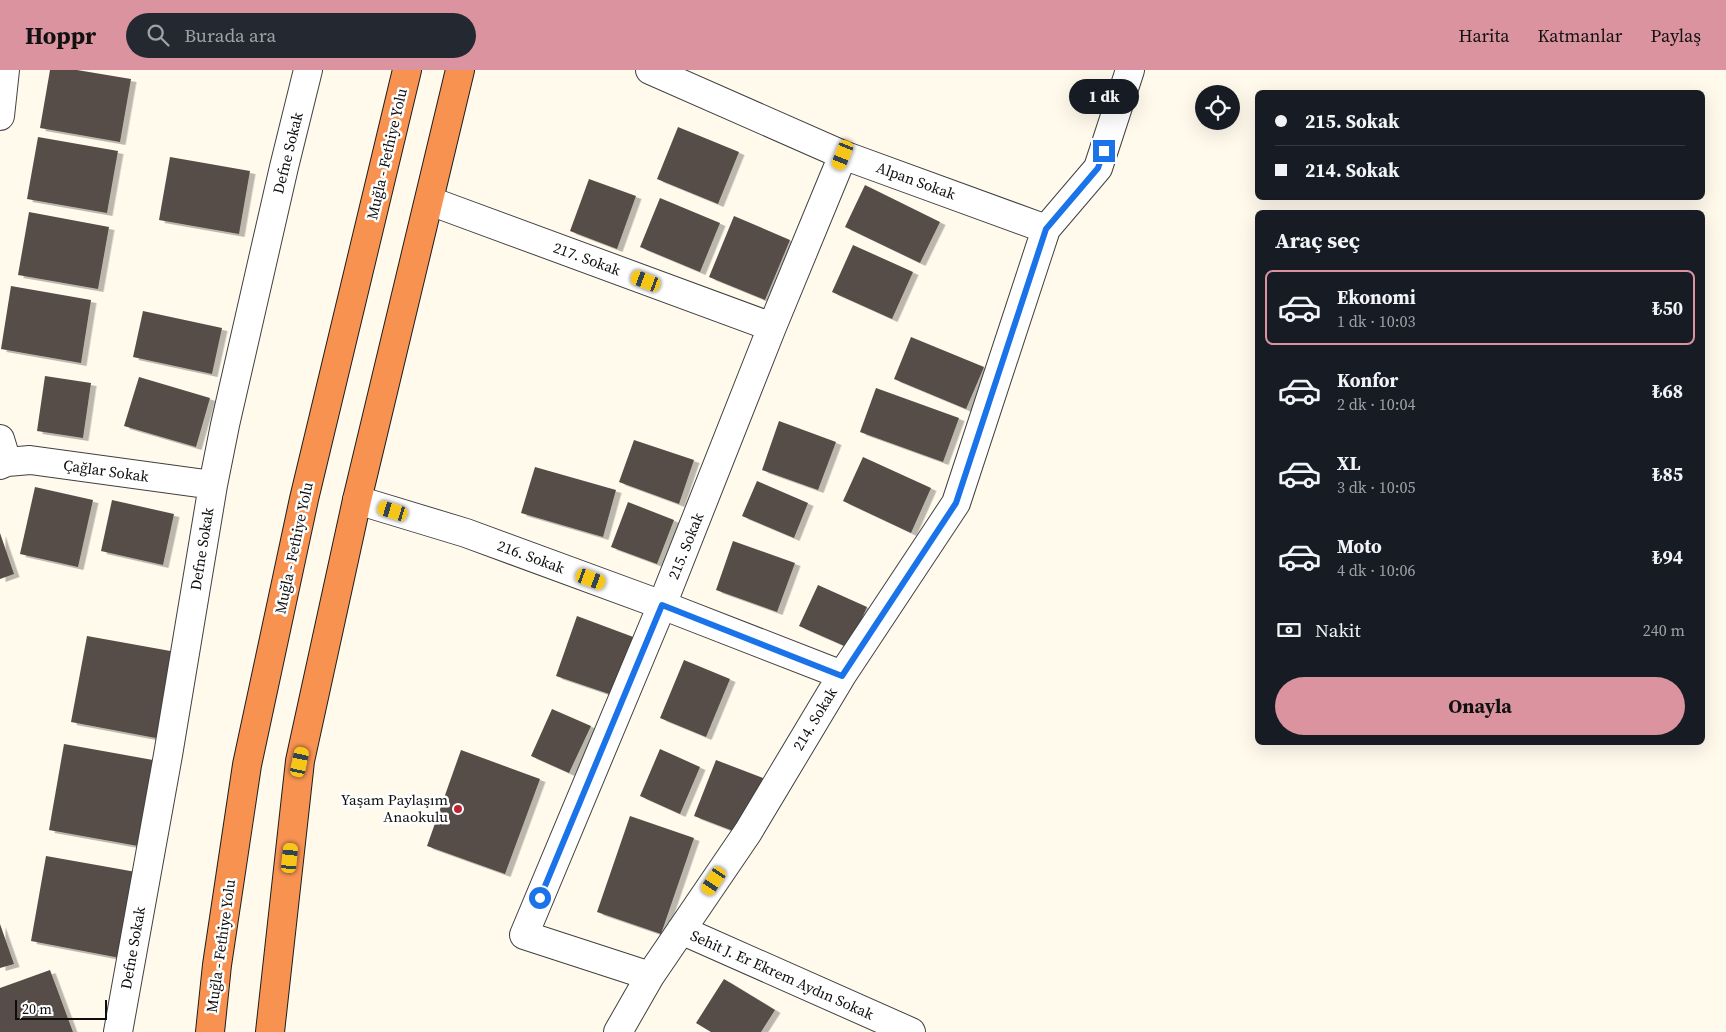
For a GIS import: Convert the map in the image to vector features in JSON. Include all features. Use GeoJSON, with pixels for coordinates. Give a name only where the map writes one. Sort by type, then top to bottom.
{"type":"FeatureCollection","features":[{"type":"Feature","properties":{"kind":"highway","name":"Muğla - Fethiye Yolu"},"geometry":{"type":"LineString","coordinates":[[210,1032],[217,965],[247,765],[304,499],[407,70]]}},
{"type":"Feature","properties":{"kind":"highway"},"geometry":{"type":"LineString","coordinates":[[270,1032],[300,762],[356,500],[430,201],[460,70]]}},
{"type":"Feature","properties":{"kind":"street"},"geometry":{"type":"LineString","coordinates":[[0,116],[6,70]]}},
{"type":"Feature","properties":{"kind":"street","name":"Defne Sokak"},"geometry":{"type":"LineString","coordinates":[[118,1032],[168,755],[213,485],[284,167],[308,70]]}},
{"type":"Feature","properties":{"kind":"street","name":"Alpan Sokak"},"geometry":{"type":"LineString","coordinates":[[650,70],[843,155],[1046,229]]}},
{"type":"Feature","properties":{"kind":"street","name":"214. Sokak"},"geometry":{"type":"LineString","coordinates":[[618,1032],[650,976],[748,832],[842,676],[956,503],[1046,229],[1098,168],[1130,70]]}},
{"type":"Feature","properties":{"kind":"street","name":"215. Sokak"},"geometry":{"type":"LineString","coordinates":[[650,976],[524,935],[662,605],[772,327],[843,155]]}},
{"type":"Feature","properties":{"kind":"street","name":"217. Sokak"},"geometry":{"type":"LineString","coordinates":[[430,201],[772,327]]}},
{"type":"Feature","properties":{"kind":"street","name":"Çağlar Sokak"},"geometry":{"type":"LineString","coordinates":[[2,455],[213,485]]}},
{"type":"Feature","properties":{"kind":"street","name":"216. Sokak"},"geometry":{"type":"LineString","coordinates":[[356,500],[466,533],[662,605],[842,676]]}},
{"type":"Feature","properties":{"kind":"street","name":"Sehit J. Er Ekrem Aydın Sokak"},"geometry":{"type":"LineString","coordinates":[[681,930],[911,1032]]}},
{"type":"Feature","properties":{"kind":"building"},"geometry":{"type":"Polygon","coordinates":[[[50,70],[77,70],[131,79],[120,142],[40,128],[50,70]]]}},
{"type":"Feature","properties":{"kind":"building"},"geometry":{"type":"Polygon","coordinates":[[[678,127],[739,152],[718,204],[657,179],[678,127]]]}},
{"type":"Feature","properties":{"kind":"building"},"geometry":{"type":"Polygon","coordinates":[[[38,137],[118,151],[107,213],[27,199],[38,137]]]}},
{"type":"Feature","properties":{"kind":"building"},"geometry":{"type":"Polygon","coordinates":[[[170,157],[250,171],[239,234],[159,220],[170,157]]]}},
{"type":"Feature","properties":{"kind":"building"},"geometry":{"type":"Polygon","coordinates":[[[589,179],[636,196],[617,249],[570,231],[589,179]]]}},
{"type":"Feature","properties":{"kind":"building"},"geometry":{"type":"Polygon","coordinates":[[[865,185],[940,222],[920,263],[845,227],[865,185]]]}},
{"type":"Feature","properties":{"kind":"building"},"geometry":{"type":"Polygon","coordinates":[[[660,198],[720,223],[700,272],[640,247],[660,198]]]}},
{"type":"Feature","properties":{"kind":"building"},"geometry":{"type":"Polygon","coordinates":[[[29,212],[109,227],[98,289],[18,275],[29,212]]]}},
{"type":"Feature","properties":{"kind":"building"},"geometry":{"type":"Polygon","coordinates":[[[734,216],[790,240],[765,300],[709,277],[734,216]]]}},
{"type":"Feature","properties":{"kind":"building"},"geometry":{"type":"Polygon","coordinates":[[[853,245],[913,272],[892,319],[832,292],[853,245]]]}},
{"type":"Feature","properties":{"kind":"building"},"geometry":{"type":"Polygon","coordinates":[[[11,286],[91,300],[81,363],[1,349],[11,286]]]}},
{"type":"Feature","properties":{"kind":"building"},"geometry":{"type":"Polygon","coordinates":[[[143,311],[222,328],[212,374],[133,357],[143,311]]]}},
{"type":"Feature","properties":{"kind":"building"},"geometry":{"type":"Polygon","coordinates":[[[911,337],[984,367],[966,409],[894,379],[911,337]]]}},
{"type":"Feature","properties":{"kind":"building"},"geometry":{"type":"Polygon","coordinates":[[[45,376],[91,383],[83,438],[37,431],[45,376]]]}},
{"type":"Feature","properties":{"kind":"building"},"geometry":{"type":"Polygon","coordinates":[[[139,377],[210,398],[196,447],[124,426],[139,377]]]}},
{"type":"Feature","properties":{"kind":"building"},"geometry":{"type":"Polygon","coordinates":[[[876,388],[959,418],[943,462],[860,432],[876,388]]]}},
{"type":"Feature","properties":{"kind":"building"},"geometry":{"type":"Polygon","coordinates":[[[779,421],[836,442],[818,490],[762,470],[779,421]]]}},
{"type":"Feature","properties":{"kind":"building"},"geometry":{"type":"Polygon","coordinates":[[[634,440],[694,460],[679,504],[619,482],[634,440]]]}},
{"type":"Feature","properties":{"kind":"building"},"geometry":{"type":"Polygon","coordinates":[[[863,457],[931,488],[911,533],[843,501],[863,457]]]}},
{"type":"Feature","properties":{"kind":"building"},"geometry":{"type":"Polygon","coordinates":[[[535,467],[616,490],[603,537],[521,513],[535,467]]]}},
{"type":"Feature","properties":{"kind":"building"},"geometry":{"type":"Polygon","coordinates":[[[757,481],[808,503],[794,538],[742,516],[757,481]]]}},
{"type":"Feature","properties":{"kind":"building"},"geometry":{"type":"Polygon","coordinates":[[[35,487],[93,500],[78,567],[20,554],[35,487]]]}},
{"type":"Feature","properties":{"kind":"building"},"geometry":{"type":"Polygon","coordinates":[[[112,500],[174,514],[163,565],[101,551],[112,500]]]}},
{"type":"Feature","properties":{"kind":"building"},"geometry":{"type":"Polygon","coordinates":[[[628,502],[674,520],[657,564],[611,547],[628,502]]]}},
{"type":"Feature","properties":{"kind":"building"},"geometry":{"type":"Polygon","coordinates":[[[0,533],[14,574],[0,579],[0,533]]]}},
{"type":"Feature","properties":{"kind":"building"},"geometry":{"type":"Polygon","coordinates":[[[733,541],[795,563],[777,612],[716,590],[733,541]]]}},
{"type":"Feature","properties":{"kind":"building"},"geometry":{"type":"Polygon","coordinates":[[[818,585],[867,607],[849,648],[799,626],[818,585]]]}},
{"type":"Feature","properties":{"kind":"building"},"geometry":{"type":"Polygon","coordinates":[[[577,616],[636,638],[615,696],[556,676],[577,616]]]}},
{"type":"Feature","properties":{"kind":"building"},"geometry":{"type":"Polygon","coordinates":[[[87,636],[176,652],[161,739],[71,722],[87,636]]]}},
{"type":"Feature","properties":{"kind":"building"},"geometry":{"type":"Polygon","coordinates":[[[684,660],[730,679],[706,737],[660,718],[684,660]]]}},
{"type":"Feature","properties":{"kind":"building"},"geometry":{"type":"Polygon","coordinates":[[[552,709],[591,726],[569,773],[531,756],[552,709]]]}},
{"type":"Feature","properties":{"kind":"building"},"geometry":{"type":"Polygon","coordinates":[[[64,744],[153,760],[138,846],[49,830],[64,744]]]}},
{"type":"Feature","properties":{"kind":"building"},"geometry":{"type":"Polygon","coordinates":[[[660,749],[700,767],[680,814],[640,796],[660,749]]]}},
{"type":"Feature","properties":{"kind":"building"},"geometry":{"type":"Polygon","coordinates":[[[461,750],[540,779],[505,874],[427,846],[461,750]]]}},
{"type":"Feature","properties":{"kind":"building"},"geometry":{"type":"Polygon","coordinates":[[[716,760],[763,778],[741,834],[694,816],[716,760]]]}},
{"type":"Feature","properties":{"kind":"building"},"geometry":{"type":"Polygon","coordinates":[[[630,816],[694,838],[661,934],[597,912],[630,816]]]}},
{"type":"Feature","properties":{"kind":"building"},"geometry":{"type":"Polygon","coordinates":[[[46,856],[136,872],[120,958],[31,941],[46,856]]]}},
{"type":"Feature","properties":{"kind":"building"},"geometry":{"type":"Polygon","coordinates":[[[0,924],[14,964],[0,968],[0,924]]]}},
{"type":"Feature","properties":{"kind":"building"},"geometry":{"type":"Polygon","coordinates":[[[50,970],[73,1032],[0,1032],[0,988],[50,970]]]}},
{"type":"Feature","properties":{"kind":"building"},"geometry":{"type":"Polygon","coordinates":[[[724,979],[775,1010],[761,1032],[711,1032],[696,1023],[724,979]]]}},
{"type":"Feature","properties":{"kind":"place","name":"Yaşam Paylaşım Anaokulu"},"geometry":{"type":"Point","coordinates":[458,809]}},
{"type":"Feature","properties":{"kind":"route"},"geometry":{"type":"LineString","coordinates":[[540,898],[662,605],[842,676],[956,503],[1046,229],[1098,168],[1104,151]]}}]}
